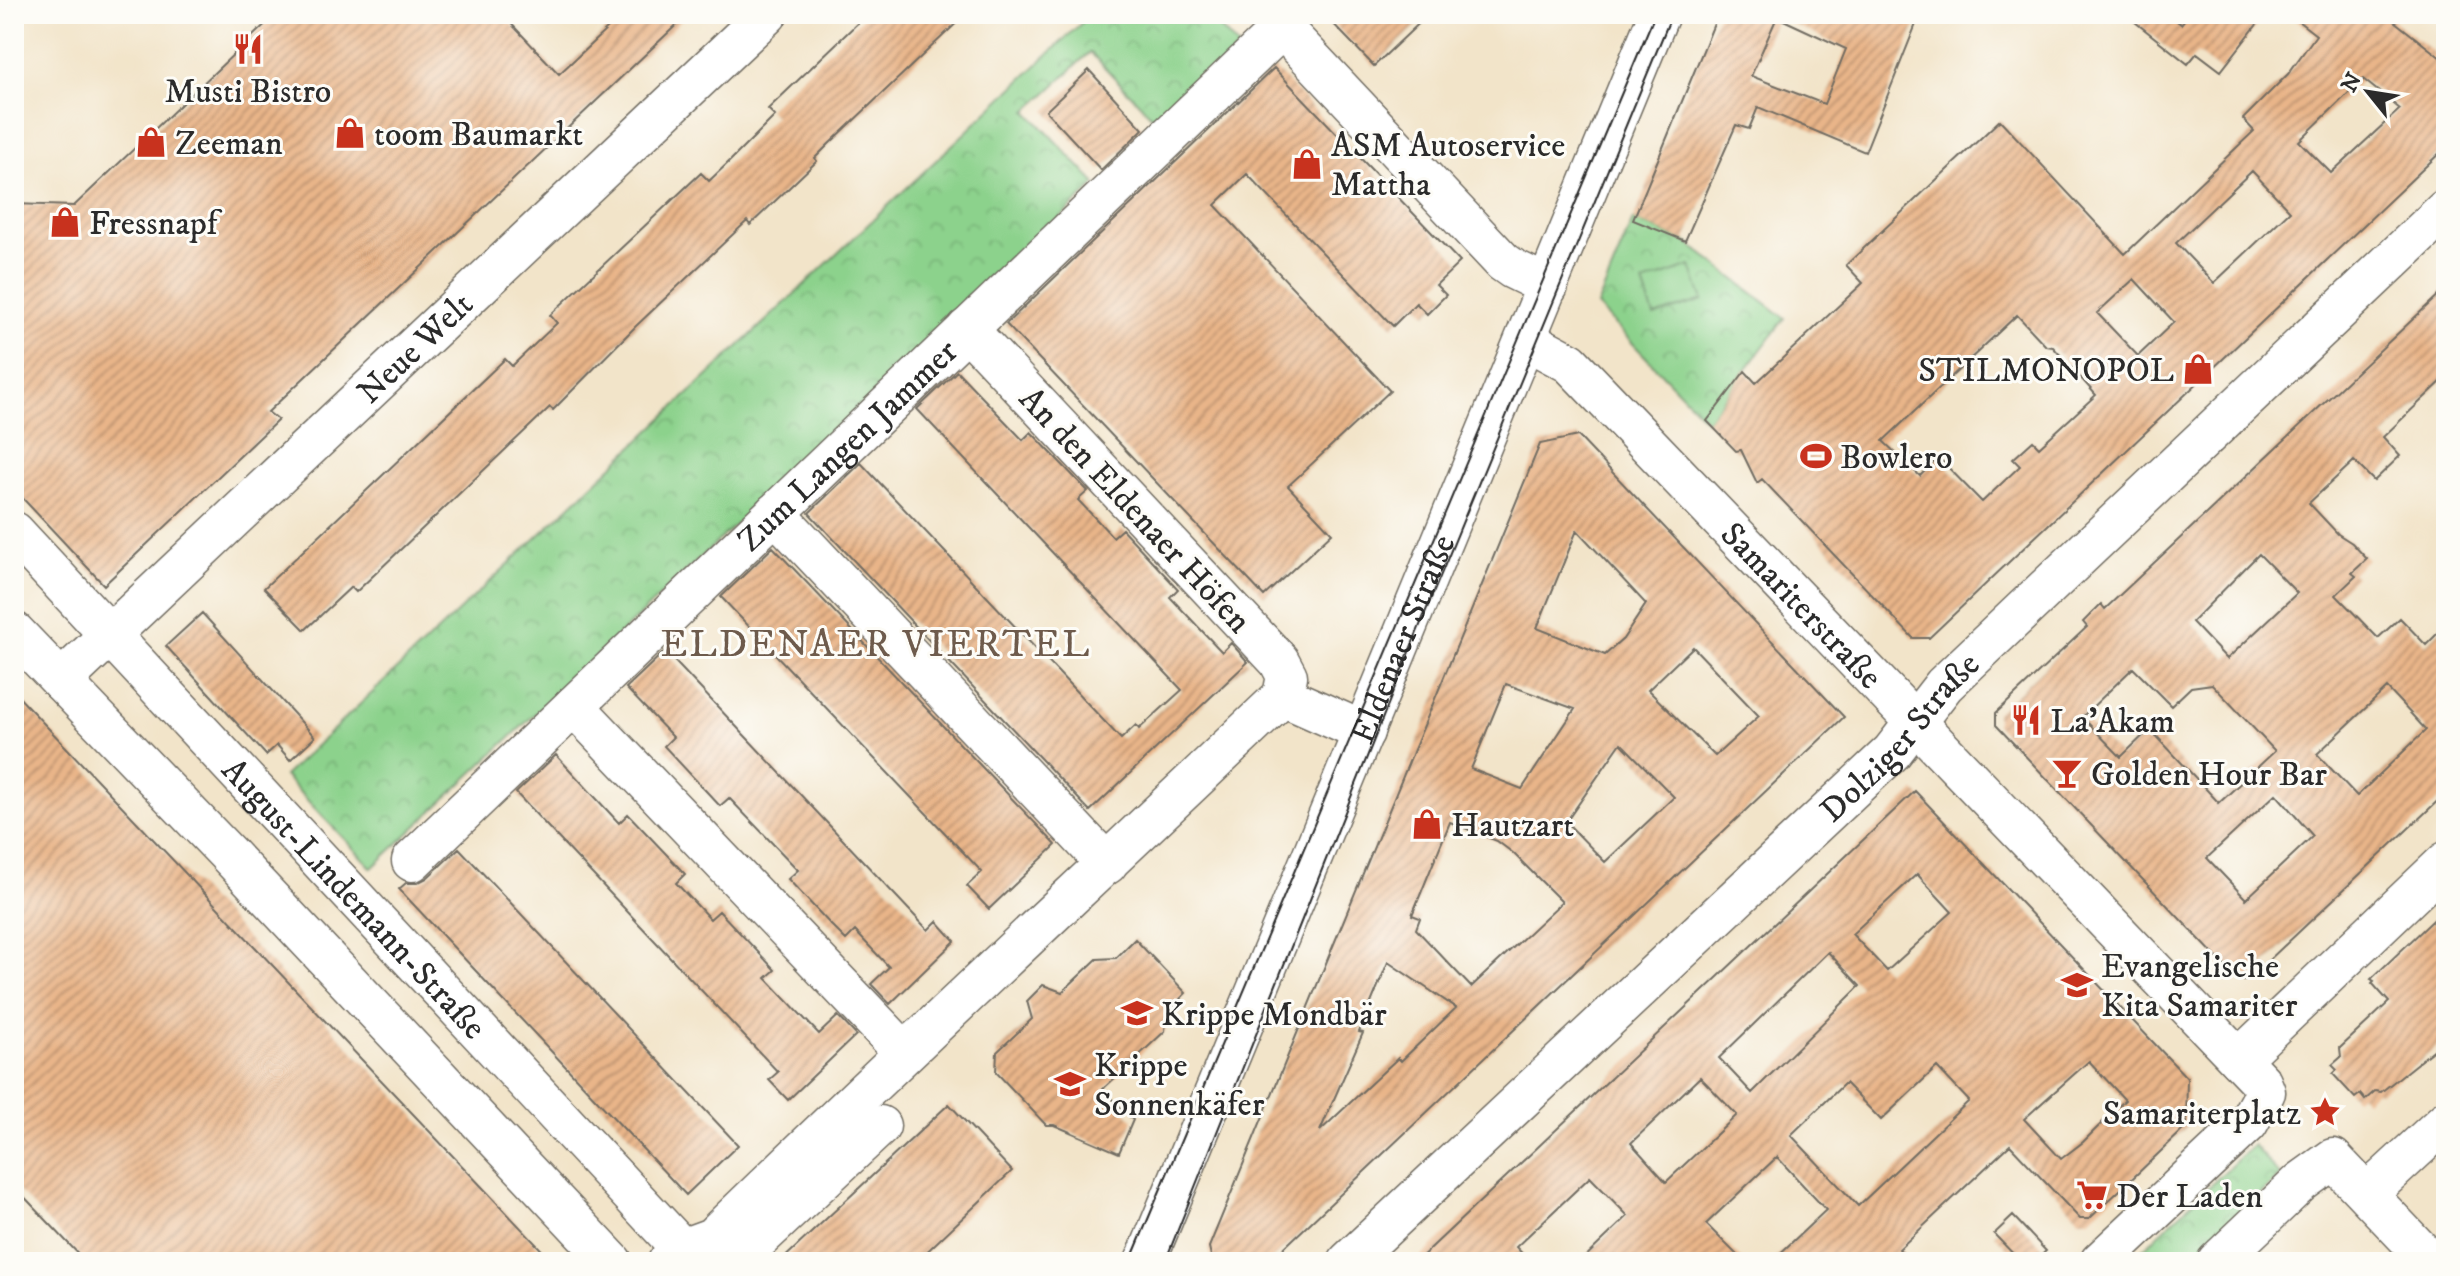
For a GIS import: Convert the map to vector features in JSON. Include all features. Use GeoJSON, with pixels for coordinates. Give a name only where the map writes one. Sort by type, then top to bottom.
{"type":"FeatureCollection","features":[{"type":"Feature","properties":{"kind":"street","name":"Neue Welt"},"geometry":{"type":"LineString","coordinates":[[61,681],[767,14]]}},
{"type":"Feature","properties":{"kind":"street","name":"Eldenaer Straße"},"geometry":{"type":"LineString","coordinates":[[1145,1262],[1659,14]]}},
{"type":"Feature","properties":{"kind":"street"},"geometry":{"type":"LineString","coordinates":[[1276,21],[1503,262],[1548,286]]}},
{"type":"Feature","properties":{"kind":"street","name":"Zum Langen Jammer"},"geometry":{"type":"LineString","coordinates":[[412,861],[967,329],[1276,21]]}},
{"type":"Feature","properties":{"kind":"street","name":"Dolziger Straße"},"geometry":{"type":"LineString","coordinates":[[1348,1262],[1892,752],[1944,685],[2446,209]]}},
{"type":"Feature","properties":{"kind":"street","name":"An den Eldenaer Höfen"},"geometry":{"type":"LineString","coordinates":[[967,329],[1279,661],[1287,676],[1283,696]]}},
{"type":"Feature","properties":{"kind":"street","name":"Samariterstraße"},"geometry":{"type":"LineString","coordinates":[[1527,340],[1570,363],[2261,1082],[2265,1092],[2248,1123],[2100,1262]]}},
{"type":"Feature","properties":{"kind":"street"},"geometry":{"type":"LineString","coordinates":[[775,513],[1107,864]]}},
{"type":"Feature","properties":{"kind":"street","name":"August-Lindemann-Straße"},"geometry":{"type":"LineString","coordinates":[[14,532],[673,1258]]}},
{"type":"Feature","properties":{"kind":"street","name":"August-Lindemann-Straße"},"geometry":{"type":"LineString","coordinates":[[14,632],[612,1262]]}},
{"type":"Feature","properties":{"kind":"street"},"geometry":{"type":"LineString","coordinates":[[673,1258],[712,1238],[904,1052],[1283,696],[1364,732]]}},
{"type":"Feature","properties":{"kind":"street"},"geometry":{"type":"LineString","coordinates":[[574,706],[904,1052]]}},
{"type":"Feature","properties":{"kind":"street"},"geometry":{"type":"LineString","coordinates":[[2239,1059],[2446,862]]}},
{"type":"Feature","properties":{"kind":"street"},"geometry":{"type":"LineString","coordinates":[[2367,1194],[2446,1121]]}},
{"type":"Feature","properties":{"kind":"street"},"geometry":{"type":"LineString","coordinates":[[734,1262],[880,1126]]}},
{"type":"Feature","properties":{"kind":"street"},"geometry":{"type":"LineString","coordinates":[[2217,1262],[2301,1182],[2333,1159],[2431,1262]]}},
{"type":"Feature","properties":{"kind":"green space"},"geometry":{"type":"Polygon","coordinates":[[[1091,14],[1207,14],[1239,48],[1159,124],[1090,52],[1027,111],[1096,184],[372,868],[284,776],[1091,14]]]}},
{"type":"Feature","properties":{"kind":"green space"},"geometry":{"type":"Polygon","coordinates":[[[1633,220],[1685,241],[1785,318],[1707,421],[1597,306],[1633,220]]]}},
{"type":"Feature","properties":{"kind":"green space"},"geometry":{"type":"Polygon","coordinates":[[[1691,266],[1703,300],[1654,316],[1643,283],[1691,266]]]}},
{"type":"Feature","properties":{"kind":"green space"},"geometry":{"type":"Polygon","coordinates":[[[2253,1145],[2280,1176],[2188,1262],[2129,1262],[2253,1145]]]}},
{"type":"Feature","properties":{"kind":"building"},"geometry":{"type":"Polygon","coordinates":[[[276,14],[502,14],[559,74],[623,14],[688,14],[268,412],[278,420],[104,585],[14,489],[14,204],[74,206],[276,14]]]}},
{"type":"Feature","properties":{"kind":"building"},"geometry":{"type":"Polygon","coordinates":[[[867,14],[966,14],[829,144],[815,158],[817,161],[750,225],[747,221],[636,326],[553,410],[550,407],[356,592],[351,587],[305,630],[264,588],[505,359],[512,366],[557,323],[550,315],[701,173],[709,181],[775,116],[768,109],[867,14]]]}},
{"type":"Feature","properties":{"kind":"building"},"geometry":{"type":"Polygon","coordinates":[[[1324,14],[1429,14],[1374,66],[1324,14]]]}},
{"type":"Feature","properties":{"kind":"building"},"geometry":{"type":"Polygon","coordinates":[[[1718,14],[1920,14],[1865,152],[1758,107],[1749,129],[1736,125],[1685,241],[1633,220],[1718,14]],[[1777,17],[1751,76],[1824,104],[1846,49],[1777,17]]]}},
{"type":"Feature","properties":{"kind":"building"},"geometry":{"type":"Polygon","coordinates":[[[2125,14],[2168,14],[2181,24],[2189,14],[2265,14],[2221,71],[2197,53],[2188,64],[2125,14]]]}},
{"type":"Feature","properties":{"kind":"building"},"geometry":{"type":"Polygon","coordinates":[[[2289,14],[2385,14],[2446,62],[2446,147],[1929,638],[1913,638],[1762,479],[1757,483],[1741,450],[1736,451],[1707,421],[1745,371],[1756,383],[1863,283],[1846,265],[2000,120],[2125,254],[2254,131],[2243,119],[2288,74],[2316,35],[2289,14]],[[2363,79],[2299,141],[2331,173],[2400,109],[2363,79]],[[2252,171],[2176,243],[2214,283],[2290,211],[2252,171]],[[2134,279],[2097,313],[2138,356],[2174,322],[2134,279]],[[2017,315],[1883,441],[1920,476],[1938,457],[1982,502],[2020,466],[2013,459],[2033,441],[2039,447],[2096,395],[2053,347],[2046,346],[2017,315]]]}},
{"type":"Feature","properties":{"kind":"building"},"geometry":{"type":"Polygon","coordinates":[[[1274,68],[1460,262],[1436,285],[1446,295],[1427,314],[1416,303],[1393,326],[1247,174],[1215,205],[1390,391],[1288,486],[1332,533],[1264,596],[1006,324],[1274,68]]]}},
{"type":"Feature","properties":{"kind":"building"},"geometry":{"type":"Polygon","coordinates":[[[1089,70],[1143,129],[1101,170],[1046,111],[1089,70]]]}},
{"type":"Feature","properties":{"kind":"building"},"geometry":{"type":"Polygon","coordinates":[[[2446,288],[2446,377],[2383,437],[2400,456],[2374,481],[2354,461],[2309,503],[2367,559],[2352,573],[2356,576],[2336,595],[2378,638],[2400,618],[2426,645],[2446,625],[2446,793],[2248,980],[2238,980],[1996,725],[1996,713],[2087,627],[2083,622],[2101,604],[2105,609],[2446,288]],[[2259,554],[2192,622],[2227,659],[2297,593],[2259,554]],[[2133,668],[2082,717],[2121,757],[2150,729],[2219,803],[2275,751],[2212,684],[2191,687],[2171,706],[2133,668]],[[2387,688],[2317,754],[2357,796],[2426,730],[2387,688]],[[2276,794],[2207,858],[2246,899],[2313,836],[2276,794]]]}},
{"type":"Feature","properties":{"kind":"building"},"geometry":{"type":"Polygon","coordinates":[[[957,371],[1023,440],[1031,432],[1088,491],[1078,500],[1113,537],[1122,529],[1178,589],[1170,597],[1222,652],[1231,643],[1248,662],[1090,811],[809,513],[861,463],[1121,739],[1136,725],[1139,729],[1182,690],[917,409],[957,371]]]}},
{"type":"Feature","properties":{"kind":"building"},"geometry":{"type":"Polygon","coordinates":[[[1578,436],[1844,717],[1269,1262],[1219,1262],[1211,1256],[1209,1247],[1540,444],[1578,436]],[[1577,530],[1537,628],[1605,655],[1623,639],[1646,604],[1577,530]],[[1693,647],[1648,690],[1715,756],[1759,716],[1693,647]],[[1506,684],[1471,769],[1522,789],[1575,709],[1506,684]],[[1621,743],[1566,822],[1605,862],[1674,797],[1621,743]],[[1450,822],[1412,915],[1420,918],[1416,929],[1471,987],[1562,902],[1497,841],[1450,822]],[[1388,962],[1359,1032],[1363,1033],[1320,1131],[1398,1058],[1401,1061],[1456,1008],[1388,962]]]}},
{"type":"Feature","properties":{"kind":"building"},"geometry":{"type":"Polygon","coordinates":[[[773,547],[1056,845],[989,909],[967,886],[982,872],[721,597],[773,547]]]}},
{"type":"Feature","properties":{"kind":"building"},"geometry":{"type":"Polygon","coordinates":[[[202,613],[315,737],[290,760],[277,745],[266,755],[166,646],[202,613]]]}},
{"type":"Feature","properties":{"kind":"building"},"geometry":{"type":"Polygon","coordinates":[[[665,651],[928,930],[937,921],[955,941],[890,1004],[871,984],[889,967],[855,931],[846,940],[831,925],[788,879],[798,870],[729,798],[720,806],[664,746],[673,737],[626,688],[665,651]]]}},
{"type":"Feature","properties":{"kind":"building"},"geometry":{"type":"Polygon","coordinates":[[[14,692],[553,1262],[86,1262],[14,1186],[14,692]]]}},
{"type":"Feature","properties":{"kind":"building"},"geometry":{"type":"Polygon","coordinates":[[[556,755],[619,823],[628,814],[685,874],[676,883],[710,919],[719,911],[775,970],[766,978],[819,1034],[838,1016],[856,1035],[788,1100],[769,1080],[778,1072],[516,793],[556,755]]]}},
{"type":"Feature","properties":{"kind":"building"},"geometry":{"type":"Polygon","coordinates":[[[1915,791],[2187,1078],[2186,1127],[2089,1219],[2080,1219],[2010,1145],[1899,1249],[1911,1262],[1771,1262],[1826,1210],[1777,1157],[1706,1224],[1744,1262],[1580,1262],[1628,1216],[1590,1177],[1516,1247],[1530,1262],[1416,1262],[1915,791]],[[1917,874],[1852,934],[1887,971],[1952,912],[1917,874]],[[1828,952],[1719,1058],[1752,1093],[1860,986],[1828,952]],[[2089,1061],[2024,1119],[2061,1159],[2083,1142],[2125,1100],[2089,1061]],[[1937,1067],[1881,1120],[1845,1083],[1791,1135],[1858,1206],[1969,1101],[1937,1067]],[[1700,1077],[1631,1143],[1666,1182],[1737,1115],[1700,1077]]]}},
{"type":"Feature","properties":{"kind":"building"},"geometry":{"type":"Polygon","coordinates":[[[459,848],[738,1145],[686,1195],[399,889],[406,883],[417,883],[427,878],[459,848]]]}},
{"type":"Feature","properties":{"kind":"building"},"geometry":{"type":"Polygon","coordinates":[[[2446,908],[2446,1040],[2381,1092],[2375,1091],[2365,1100],[2360,1094],[2355,1098],[2333,1074],[2337,1070],[2332,1065],[2341,1057],[2340,1048],[2389,1002],[2371,979],[2446,908]]]}},
{"type":"Feature","properties":{"kind":"building"},"geometry":{"type":"Polygon","coordinates":[[[1135,939],[1186,993],[1167,1012],[1165,1031],[1103,1089],[1133,1120],[1119,1153],[1054,1125],[1046,1125],[996,1072],[997,1052],[1032,1019],[1027,1001],[1043,985],[1062,992],[1097,959],[1116,958],[1135,939]]]}},
{"type":"Feature","properties":{"kind":"building"},"geometry":{"type":"Polygon","coordinates":[[[949,1104],[1012,1171],[916,1262],[780,1262],[949,1104]]]}},
{"type":"Feature","properties":{"kind":"building"},"geometry":{"type":"Polygon","coordinates":[[[2013,1216],[2046,1251],[2034,1262],[2021,1262],[1994,1234],[2013,1216]]]}},
{"type":"Feature","properties":{"kind":"tram line"},"geometry":{"type":"LineString","coordinates":[[1130,1262],[1655,14]]}},
{"type":"Feature","properties":{"kind":"tram line"},"geometry":{"type":"LineString","coordinates":[[1165,1262],[1409,652],[1672,14]]}},
{"type":"Feature","properties":{"kind":"place","name":"Musti Bistro"},"geometry":{"type":"Point","coordinates":[248,49]}},
{"type":"Feature","properties":{"kind":"place","name":"toom Baumarkt"},"geometry":{"type":"Point","coordinates":[350,133]}},
{"type":"Feature","properties":{"kind":"place","name":"Zeeman"},"geometry":{"type":"Point","coordinates":[151,142]}},
{"type":"Feature","properties":{"kind":"place","name":"ASM Autoservice Mattha"},"geometry":{"type":"Point","coordinates":[1307,164]}},
{"type":"Feature","properties":{"kind":"place","name":"Fressnapf"},"geometry":{"type":"Point","coordinates":[65,222]}},
{"type":"Feature","properties":{"kind":"place","name":"STILMONOPOL"},"geometry":{"type":"Point","coordinates":[2198,369]}},
{"type":"Feature","properties":{"kind":"place","name":"Bowlero"},"geometry":{"type":"Point","coordinates":[1816,456]}},
{"type":"Feature","properties":{"kind":"place","name":"La'Akam"},"geometry":{"type":"Point","coordinates":[2026,720]}},
{"type":"Feature","properties":{"kind":"place","name":"Golden Hour Bar"},"geometry":{"type":"Point","coordinates":[2067,773]}},
{"type":"Feature","properties":{"kind":"place","name":"Hautzart"},"geometry":{"type":"Point","coordinates":[1427,824]}},
{"type":"Feature","properties":{"kind":"place","name":"Evangelische Kita Samariter"},"geometry":{"type":"Point","coordinates":[2077,985]}},
{"type":"Feature","properties":{"kind":"place","name":"Krippe Mondbär"},"geometry":{"type":"Point","coordinates":[1137,1013]}},
{"type":"Feature","properties":{"kind":"place","name":"Krippe Sonnenkäfer"},"geometry":{"type":"Point","coordinates":[1070,1084]}},
{"type":"Feature","properties":{"kind":"place","name":"Samariterplatz"},"geometry":{"type":"Point","coordinates":[2325,1112]}},
{"type":"Feature","properties":{"kind":"place","name":"Der Laden"},"geometry":{"type":"Point","coordinates":[2092,1195]}},
{"type":"Feature","properties":{"kind":"district","name":"ELDENAER VIERTEL"},"geometry":{"type":"Point","coordinates":[876,643]}}]}
